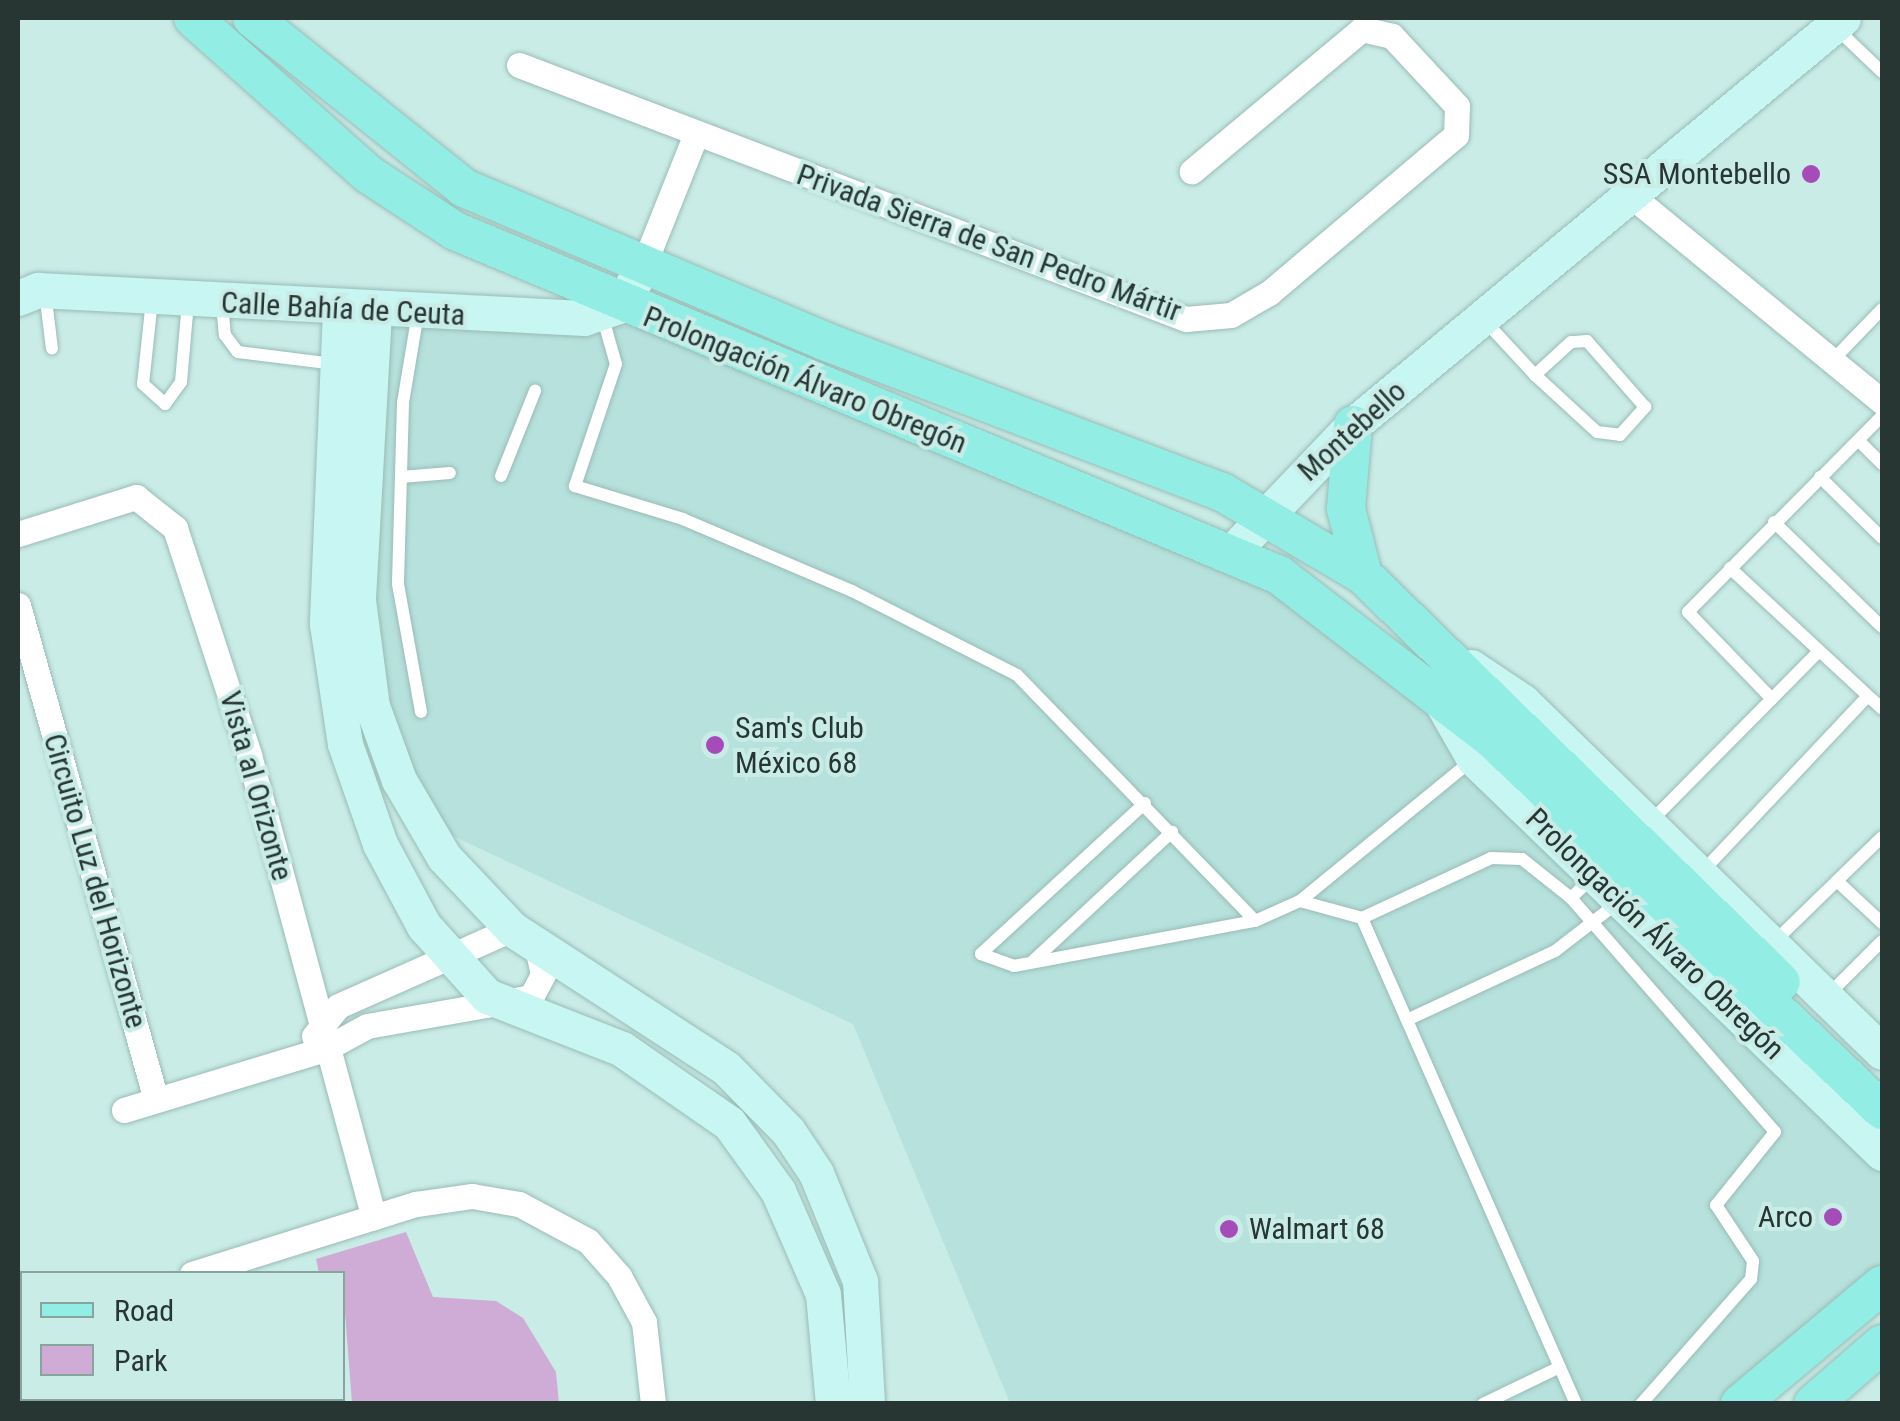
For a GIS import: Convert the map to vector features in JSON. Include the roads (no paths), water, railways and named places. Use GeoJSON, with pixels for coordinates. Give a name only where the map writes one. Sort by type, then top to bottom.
{"type":"FeatureCollection","features":[{"type":"Feature","properties":{"kind":"main road","name":"Prolongación Álvaro Obregón"},"geometry":{"type":"LineString","coordinates":[[192,18],[407,203],[612,310],[1279,575],[1442,703],[1483,750],[1680,890],[1882,1056]]}},
{"type":"Feature","properties":{"kind":"main road","name":"Prolongación Álvaro Obregón"},"geometry":{"type":"LineString","coordinates":[[252,18],[450,180],[644,264],[1262,514],[1364,575],[1457,659],[1680,890],[1882,1110]]}},
{"type":"Feature","properties":{"kind":"main road"},"geometry":{"type":"LineString","coordinates":[[1354,425],[1346,509],[1364,575]]}},
{"type":"Feature","properties":{"kind":"main road"},"geometry":{"type":"LineString","coordinates":[[1740,1404],[1882,1285]]}},
{"type":"Feature","properties":{"kind":"main road"},"geometry":{"type":"LineString","coordinates":[[1825,1400],[1882,1344]]}},
{"type":"Feature","properties":{"kind":"street","name":"Montebello"},"geometry":{"type":"LineString","coordinates":[[1231,554],[1262,514],[1354,425],[1634,198],[1834,20]]}},
{"type":"Feature","properties":{"kind":"street","name":"Privada Sierra de San Pedro Mártir"},"geometry":{"type":"LineString","coordinates":[[520,65],[1160,313],[1209,318],[1260,299],[1367,213],[1456,136],[1457,106],[1392,36],[1362,29],[1192,171]]}},
{"type":"Feature","properties":{"kind":"street"},"geometry":{"type":"LineString","coordinates":[[612,310],[644,264],[696,134]]}},
{"type":"Feature","properties":{"kind":"street"},"geometry":{"type":"LineString","coordinates":[[1634,198],[1882,402]]}},
{"type":"Feature","properties":{"kind":"street","name":"Calle Bahía de Ceuta"},"geometry":{"type":"LineString","coordinates":[[29,290],[418,313],[612,310]]}},
{"type":"Feature","properties":{"kind":"street"},"geometry":{"type":"LineString","coordinates":[[357,310],[336,364],[325,598],[336,705],[380,844],[449,961],[504,1006],[622,1049],[729,1123],[778,1191],[823,1294],[833,1404]]}},
{"type":"Feature","properties":{"kind":"street"},"geometry":{"type":"LineString","coordinates":[[357,310],[358,600],[372,706],[419,820],[524,939],[726,1068],[788,1131],[816,1173],[860,1281],[867,1404]]}},
{"type":"Feature","properties":{"kind":"street","name":"Vista al Orizonte"},"geometry":{"type":"LineString","coordinates":[[18,534],[136,497],[176,528],[249,755],[322,1039],[374,1217]]}},
{"type":"Feature","properties":{"kind":"street","name":"Circuito Luz del Horizonte"},"geometry":{"type":"LineString","coordinates":[[18,605],[156,1100]]}},
{"type":"Feature","properties":{"kind":"street","name":"Prolongación Álvaro Obregón"},"geometry":{"type":"LineString","coordinates":[[1457,659],[1523,702],[1648,824],[1680,890],[1772,944],[1882,1056]]}},
{"type":"Feature","properties":{"kind":"street","name":"Prolongación Álvaro Obregón"},"geometry":{"type":"LineString","coordinates":[[1483,750],[1582,887],[1620,901],[1882,1153]]}},
{"type":"Feature","properties":{"kind":"street"},"geometry":{"type":"LineString","coordinates":[[322,1039],[338,1006],[449,961],[524,939]]}},
{"type":"Feature","properties":{"kind":"street"},"geometry":{"type":"LineString","coordinates":[[124,1110],[298,1058],[322,1039],[367,1026],[504,1006],[541,985],[524,939]]}},
{"type":"Feature","properties":{"kind":"street"},"geometry":{"type":"LineString","coordinates":[[232,1267],[374,1217],[472,1196],[568,1227],[634,1300],[651,1350],[653,1404]]}},
{"type":"Feature","properties":{"kind":"lane"},"geometry":{"type":"LineString","coordinates":[[1834,20],[1882,72]]}},
{"type":"Feature","properties":{"kind":"lane"},"geometry":{"type":"LineString","coordinates":[[29,290],[52,348]]}},
{"type":"Feature","properties":{"kind":"lane"},"geometry":{"type":"LineString","coordinates":[[152,300],[143,384],[165,404],[181,382],[205,302]]}},
{"type":"Feature","properties":{"kind":"lane"},"geometry":{"type":"LineString","coordinates":[[205,302],[238,352],[336,364]]}},
{"type":"Feature","properties":{"kind":"lane"},"geometry":{"type":"LineString","coordinates":[[1832,360],[1882,309]]}},
{"type":"Feature","properties":{"kind":"lane"},"geometry":{"type":"LineString","coordinates":[[612,310],[616,364],[575,486],[683,518],[967,644],[1041,696],[1255,921]]}},
{"type":"Feature","properties":{"kind":"lane"},"geometry":{"type":"LineString","coordinates":[[418,313],[401,477],[400,625],[421,712]]}},
{"type":"Feature","properties":{"kind":"lane"},"geometry":{"type":"LineString","coordinates":[[1484,320],[1535,374],[1605,436],[1620,435],[1645,407],[1587,342],[1570,342],[1535,374]]}},
{"type":"Feature","properties":{"kind":"lane"},"geometry":{"type":"LineString","coordinates":[[501,476],[536,391]]}},
{"type":"Feature","properties":{"kind":"lane"},"geometry":{"type":"LineString","coordinates":[[1772,700],[1690,621],[1690,608],[1882,416]]}},
{"type":"Feature","properties":{"kind":"lane"},"geometry":{"type":"LineString","coordinates":[[1859,441],[1882,464]]}},
{"type":"Feature","properties":{"kind":"lane"},"geometry":{"type":"LineString","coordinates":[[401,477],[450,473]]}},
{"type":"Feature","properties":{"kind":"lane"},"geometry":{"type":"LineString","coordinates":[[1820,478],[1882,538]]}},
{"type":"Feature","properties":{"kind":"lane"},"geometry":{"type":"LineString","coordinates":[[1774,522],[1882,627]]}},
{"type":"Feature","properties":{"kind":"lane"},"geometry":{"type":"LineString","coordinates":[[1730,568],[1882,709]]}},
{"type":"Feature","properties":{"kind":"lane"},"geometry":{"type":"LineString","coordinates":[[1648,824],[1817,652]]}},
{"type":"Feature","properties":{"kind":"lane"},"geometry":{"type":"LineString","coordinates":[[1680,890],[1867,698]]}},
{"type":"Feature","properties":{"kind":"lane"},"geometry":{"type":"LineString","coordinates":[[1145,803],[980,946],[998,966],[1255,921],[1300,902],[1483,750]]}},
{"type":"Feature","properties":{"kind":"lane"},"geometry":{"type":"LineString","coordinates":[[1031,963],[1172,832]]}},
{"type":"Feature","properties":{"kind":"lane"},"geometry":{"type":"LineString","coordinates":[[1772,944],[1882,837]]}},
{"type":"Feature","properties":{"kind":"lane"},"geometry":{"type":"LineString","coordinates":[[1300,902],[1362,918],[1502,856],[1582,887],[1593,927],[1775,1132],[1716,1205],[1753,1261],[1751,1279],[1641,1404]]}},
{"type":"Feature","properties":{"kind":"lane"},"geometry":{"type":"LineString","coordinates":[[1837,881],[1882,923]]}},
{"type":"Feature","properties":{"kind":"lane"},"geometry":{"type":"LineString","coordinates":[[1407,1020],[1593,927],[1620,901]]}},
{"type":"Feature","properties":{"kind":"lane"},"geometry":{"type":"LineString","coordinates":[[1362,918],[1576,1404]]}},
{"type":"Feature","properties":{"kind":"lane"},"geometry":{"type":"LineString","coordinates":[[1826,997],[1882,941]]}},
{"type":"Feature","properties":{"kind":"lane"},"geometry":{"type":"LineString","coordinates":[[1482,1404],[1507,1398],[1560,1367]]}},
{"type":"Feature","properties":{"kind":"place","name":"SSA Montebello"},"geometry":{"type":"Point","coordinates":[1811,174]}},
{"type":"Feature","properties":{"kind":"place","name":"Sam's Club México 68"},"geometry":{"type":"Point","coordinates":[715,745]}},
{"type":"Feature","properties":{"kind":"place","name":"Arco"},"geometry":{"type":"Point","coordinates":[1833,1217]}},
{"type":"Feature","properties":{"kind":"place","name":"Walmart 68"},"geometry":{"type":"Point","coordinates":[1229,1229]}}]}
